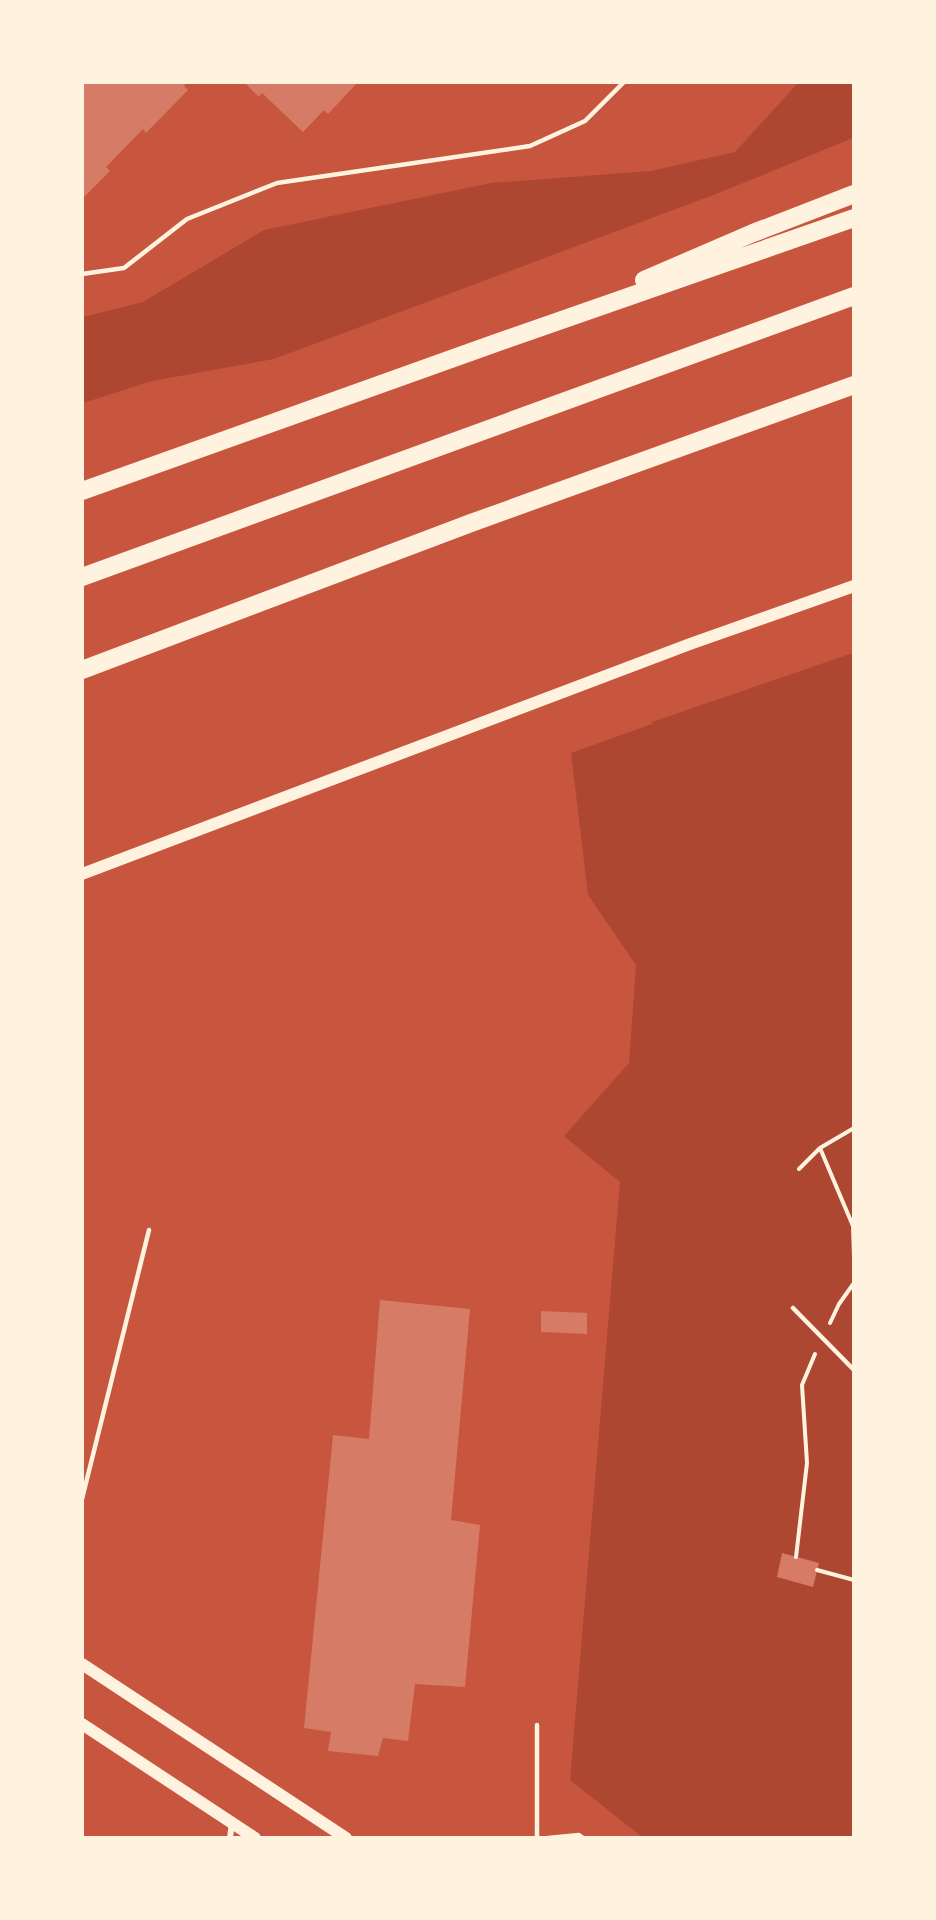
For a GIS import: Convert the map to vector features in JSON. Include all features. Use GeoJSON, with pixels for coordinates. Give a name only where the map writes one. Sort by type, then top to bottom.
{"type":"FeatureCollection","features":[{"type":"Feature","properties":{"kind":"highway"},"geometry":{"type":"LineString","coordinates":[[493,344],[753,233],[854,194]]}},
{"type":"Feature","properties":{"kind":"highway"},"geometry":{"type":"LineString","coordinates":[[82,491],[854,218]]}},
{"type":"Feature","properties":{"kind":"highway"},"geometry":{"type":"LineString","coordinates":[[82,577],[854,296]]}},
{"type":"Feature","properties":{"kind":"highway"},"geometry":{"type":"LineString","coordinates":[[82,670],[471,523],[850,387]]}},
{"type":"Feature","properties":{"kind":"main road"},"geometry":{"type":"LineString","coordinates":[[82,874],[679,648],[854,586]]}},
{"type":"Feature","properties":{"kind":"main road"},"geometry":{"type":"LineString","coordinates":[[82,1664],[346,1838]]}},
{"type":"Feature","properties":{"kind":"main road"},"geometry":{"type":"LineString","coordinates":[[82,1724],[255,1838]]}},
{"type":"Feature","properties":{"kind":"street"},"geometry":{"type":"LineString","coordinates":[[230,1838],[232,1822]]}},
{"type":"Feature","properties":{"kind":"lane"},"geometry":{"type":"LineString","coordinates":[[82,274],[124,268],[187,219],[277,183],[530,146],[585,121],[624,82]]}},
{"type":"Feature","properties":{"kind":"lane"},"geometry":{"type":"LineString","coordinates":[[82,1498],[149,1230]]}},
{"type":"Feature","properties":{"kind":"lane"},"geometry":{"type":"LineString","coordinates":[[793,1308],[854,1370]]}},
{"type":"Feature","properties":{"kind":"lane"},"geometry":{"type":"LineString","coordinates":[[537,1725],[537,1838]]}},
{"type":"Feature","properties":{"kind":"lane"},"geometry":{"type":"LineString","coordinates":[[548,1838],[579,1835],[583,1838]]}},
{"type":"Feature","properties":{"kind":"path"},"geometry":{"type":"LineString","coordinates":[[799,1169],[820,1148],[854,1128]]}},
{"type":"Feature","properties":{"kind":"path"},"geometry":{"type":"LineString","coordinates":[[820,1148],[853,1226],[854,1257]]}},
{"type":"Feature","properties":{"kind":"path"},"geometry":{"type":"LineString","coordinates":[[796,1557],[807,1463],[802,1384],[839,1304],[854,1283]]}},
{"type":"Feature","properties":{"kind":"path"},"geometry":{"type":"LineString","coordinates":[[817,1570],[854,1580]]}},
{"type":"Feature","properties":{"kind":"shaded area"},"geometry":{"type":"Polygon","coordinates":[[[798,83],[853,83],[853,138],[716,194],[274,359],[152,381],[83,403],[83,317],[143,302],[264,230],[491,183],[651,171],[735,152],[798,83]]]}},
{"type":"Feature","properties":{"kind":"shaded area"},"geometry":{"type":"Polygon","coordinates":[[[853,653],[853,1837],[642,1837],[570,1780],[620,1182],[564,1136],[629,1063],[636,965],[588,895],[571,753],[652,724],[652,722],[853,653]]]}},
{"type":"Feature","properties":{"kind":"building"},"geometry":{"type":"Polygon","coordinates":[[[82,82],[187,82],[184,86],[188,90],[146,133],[143,129],[106,167],[110,171],[82,199],[82,82]]]}},
{"type":"Feature","properties":{"kind":"building"},"geometry":{"type":"Polygon","coordinates":[[[244,82],[358,82],[328,114],[324,110],[303,132],[262,93],[259,97],[244,82]]]}},
{"type":"Feature","properties":{"kind":"building"},"geometry":{"type":"Polygon","coordinates":[[[380,1300],[470,1309],[451,1520],[480,1525],[465,1687],[415,1684],[408,1741],[383,1738],[378,1756],[328,1751],[331,1732],[304,1728],[333,1435],[369,1439],[380,1300]]]}},
{"type":"Feature","properties":{"kind":"building"},"geometry":{"type":"Polygon","coordinates":[[[541,1311],[587,1313],[587,1334],[541,1332],[541,1311]]]}},
{"type":"Feature","properties":{"kind":"building"},"geometry":{"type":"Polygon","coordinates":[[[782,1553],[819,1563],[813,1587],[777,1577],[782,1553]]]}}]}
